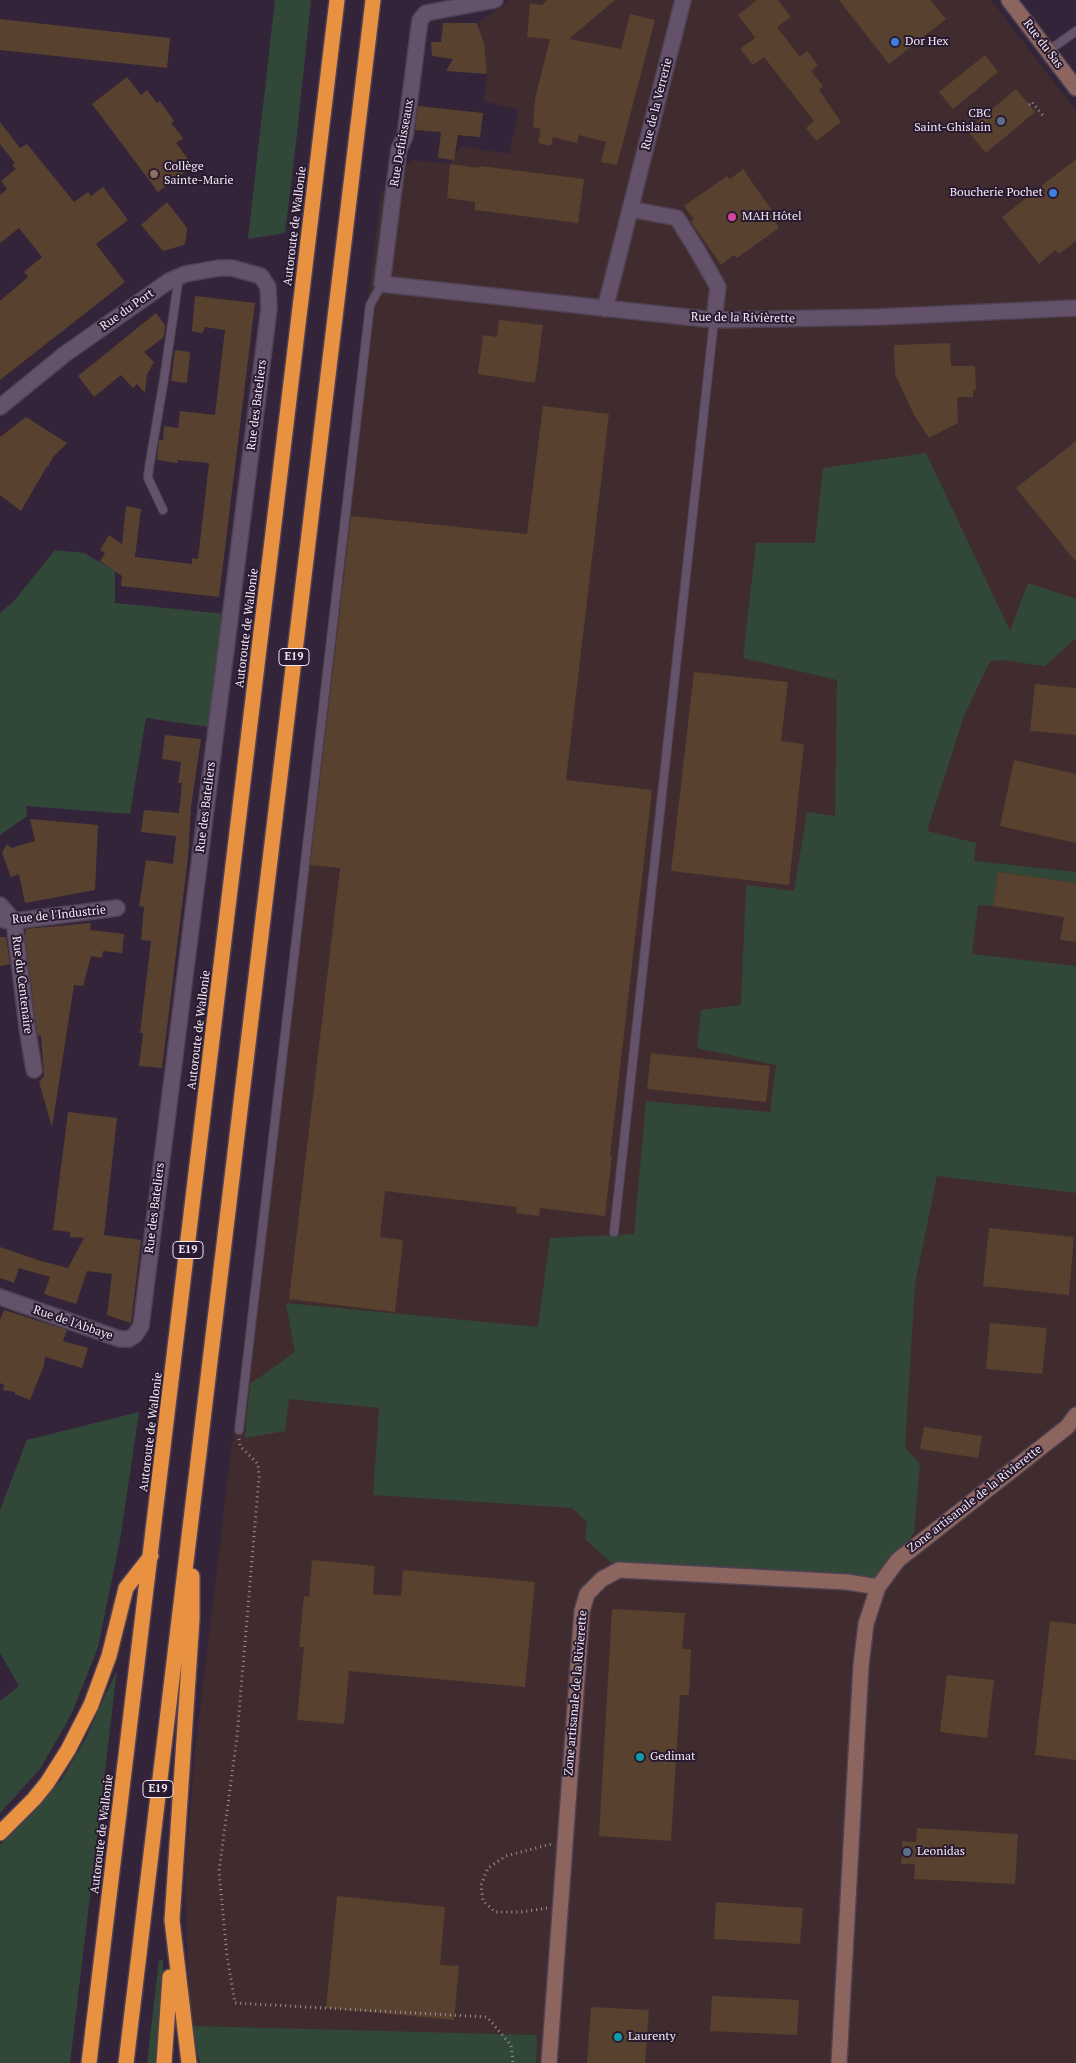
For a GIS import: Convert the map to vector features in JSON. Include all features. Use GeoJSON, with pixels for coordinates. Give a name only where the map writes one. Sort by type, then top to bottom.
{"type":"FeatureCollection","features":[{"type":"Feature","properties":{"kind":"highway","name":"Autoroute de Wallonie"},"geometry":{"type":"LineString","coordinates":[[90,2063],[337,0]]}},
{"type":"Feature","properties":{"kind":"highway","name":"E19"},"geometry":{"type":"LineString","coordinates":[[126,2063],[373,0]]}},
{"type":"Feature","properties":{"kind":"highway"},"geometry":{"type":"LineString","coordinates":[[164,2063],[170,2001],[172,1920],[192,1619],[191,1514]]}},
{"type":"Feature","properties":{"kind":"highway"},"geometry":{"type":"LineString","coordinates":[[0,1832],[34,1799],[51,1778],[68,1750],[91,1705],[109,1656],[126,1588],[151,1555]]}},
{"type":"Feature","properties":{"kind":"highway"},"geometry":{"type":"LineString","coordinates":[[172,1920],[189,2063]]}},
{"type":"Feature","properties":{"kind":"street","name":"Rue Defuisseaux"},"geometry":{"type":"LineString","coordinates":[[382,284],[398,149],[405,136],[420,20],[426,13],[495,0]]}},
{"type":"Feature","properties":{"kind":"street","name":"Rue de la Verrerie"},"geometry":{"type":"LineString","coordinates":[[604,309],[683,0]]}},
{"type":"Feature","properties":{"kind":"street","name":"Rue du Sas"},"geometry":{"type":"LineString","coordinates":[[1009,0],[1076,88]]}},
{"type":"Feature","properties":{"kind":"street"},"geometry":{"type":"LineString","coordinates":[[630,209],[676,218],[698,250],[718,287],[714,320]]}},
{"type":"Feature","properties":{"kind":"street","name":"Rue du Port"},"geometry":{"type":"LineString","coordinates":[[0,407],[65,354],[169,281],[179,276],[202,270],[232,268],[261,276],[268,288]]}},
{"type":"Feature","properties":{"kind":"street","name":"Rue de la Rivièrette"},"geometry":{"type":"LineString","coordinates":[[382,284],[714,320],[878,317],[1076,308]]}},
{"type":"Feature","properties":{"kind":"street","name":"Rue des Bateliers"},"geometry":{"type":"LineString","coordinates":[[141,1326],[269,308],[268,288]]}},
{"type":"Feature","properties":{"kind":"street","name":"Rue du Centenaire"},"geometry":{"type":"LineString","coordinates":[[0,905],[7,920],[34,1070]]}},
{"type":"Feature","properties":{"kind":"street","name":"Rue de l'Industrie"},"geometry":{"type":"LineString","coordinates":[[7,920],[117,908]]}},
{"type":"Feature","properties":{"kind":"street","name":"Rue de l'Abbaye"},"geometry":{"type":"LineString","coordinates":[[0,1297],[120,1339],[135,1335],[141,1326]]}},
{"type":"Feature","properties":{"kind":"street","name":"Zone artisanale de la Rivierette"},"geometry":{"type":"LineString","coordinates":[[839,2063],[862,1665],[866,1624],[878,1587],[898,1560],[1067,1427],[1076,1415]]}},
{"type":"Feature","properties":{"kind":"street","name":"Zone artisanale de la Rivierette"},"geometry":{"type":"LineString","coordinates":[[549,2063],[582,1611],[587,1594],[602,1579],[619,1570],[846,1582],[878,1587]]}},
{"type":"Feature","properties":{"kind":"lane"},"geometry":{"type":"LineString","coordinates":[[1048,51],[1076,31]]}},
{"type":"Feature","properties":{"kind":"lane"},"geometry":{"type":"LineString","coordinates":[[164,510],[153,490],[148,473],[179,276]]}},
{"type":"Feature","properties":{"kind":"lane"},"geometry":{"type":"LineString","coordinates":[[239,1430],[370,305],[382,284]]}},
{"type":"Feature","properties":{"kind":"lane"},"geometry":{"type":"LineString","coordinates":[[614,1232],[714,320]]}},
{"type":"Feature","properties":{"kind":"path"},"geometry":{"type":"LineString","coordinates":[[1029,105],[1032,102],[1045,118]]}},
{"type":"Feature","properties":{"kind":"path"},"geometry":{"type":"LineString","coordinates":[[239,1430],[240,1446],[258,1464],[259,1477],[238,1729],[219,1872],[227,1956],[235,2004],[487,2017],[511,2045],[513,2063]]}},
{"type":"Feature","properties":{"kind":"path"},"geometry":{"type":"LineString","coordinates":[[560,1907],[521,1912],[495,1912],[483,1901],[482,1885],[488,1868],[506,1856],[564,1842]]}},
{"type":"Feature","properties":{"kind":"shaded area"},"geometry":{"type":"Polygon","coordinates":[[[510,0],[991,0],[1076,111],[1076,2063],[200,2063],[191,2026],[185,1873],[195,1754],[381,193],[412,160],[450,164],[460,146],[509,154],[519,110],[484,101],[487,77],[479,22],[510,0]]]}},
{"type":"Feature","properties":{"kind":"green space"},"geometry":{"type":"Polygon","coordinates":[[[275,0],[311,0],[296,143],[285,233],[248,239],[275,0]]]}},
{"type":"Feature","properties":{"kind":"green space"},"geometry":{"type":"Polygon","coordinates":[[[926,453],[1010,631],[1028,583],[1076,599],[1076,638],[1045,666],[1001,660],[990,661],[964,716],[927,831],[976,843],[974,861],[1076,872],[1076,883],[998,872],[993,906],[978,905],[972,954],[1076,966],[1076,1193],[937,1176],[915,1284],[905,1447],[920,1464],[914,1533],[870,1586],[619,1570],[585,1539],[587,1522],[572,1508],[373,1495],[379,1408],[289,1399],[285,1431],[245,1438],[250,1384],[295,1352],[286,1303],[538,1327],[550,1238],[634,1234],[646,1101],[770,1112],[776,1065],[697,1048],[701,1010],[741,1005],[746,885],[794,891],[807,812],[835,816],[837,680],[743,658],[756,543],[815,543],[823,468],[926,453]]]}},
{"type":"Feature","properties":{"kind":"green space"},"geometry":{"type":"Polygon","coordinates":[[[55,550],[84,553],[115,571],[115,603],[225,614],[210,727],[146,718],[130,814],[26,806],[27,816],[0,835],[0,613],[14,601],[55,550]]]}},
{"type":"Feature","properties":{"kind":"green space"},"geometry":{"type":"Polygon","coordinates":[[[139,1412],[120,1540],[98,1647],[71,1715],[40,1769],[0,1813],[0,1701],[19,1686],[0,1653],[0,1510],[27,1440],[139,1412]]]}},
{"type":"Feature","properties":{"kind":"green space"},"geometry":{"type":"Polygon","coordinates":[[[117,1670],[70,2063],[0,2063],[0,1845],[34,1812],[62,1779],[84,1742],[117,1670]]]}},
{"type":"Feature","properties":{"kind":"green space"},"geometry":{"type":"Polygon","coordinates":[[[159,1960],[163,1960],[164,1998],[156,2063],[147,2063],[159,1960]]]}},
{"type":"Feature","properties":{"kind":"green space"},"geometry":{"type":"Polygon","coordinates":[[[191,2026],[537,2035],[536,2063],[200,2063],[191,2026]]]}},
{"type":"Feature","properties":{"kind":"building"},"geometry":{"type":"Polygon","coordinates":[[[547,0],[615,0],[569,39],[621,49],[630,14],[655,20],[617,165],[601,162],[606,142],[579,135],[577,143],[553,137],[551,146],[538,143],[541,129],[533,127],[535,99],[550,39],[527,37],[530,4],[542,5],[547,0]]]}},
{"type":"Feature","properties":{"kind":"building"},"geometry":{"type":"Polygon","coordinates":[[[757,0],[778,0],[791,17],[777,27],[800,57],[807,51],[818,65],[811,71],[823,86],[819,90],[841,122],[816,141],[806,128],[814,121],[764,57],[753,65],[740,49],[755,38],[738,15],[757,0]]]}},
{"type":"Feature","properties":{"kind":"building","name":"Dor Hex"},"geometry":{"type":"Polygon","coordinates":[[[839,0],[930,0],[946,19],[889,64],[839,0]]]}},
{"type":"Feature","properties":{"kind":"building"},"geometry":{"type":"Polygon","coordinates":[[[0,19],[170,38],[167,68],[0,50],[0,19]]]}},
{"type":"Feature","properties":{"kind":"building"},"geometry":{"type":"Polygon","coordinates":[[[443,23],[477,23],[484,43],[487,74],[446,71],[453,59],[432,56],[431,42],[441,42],[443,23]]]}},
{"type":"Feature","properties":{"kind":"building"},"geometry":{"type":"Polygon","coordinates":[[[985,55],[998,72],[953,109],[939,92],[985,55]]]}},
{"type":"Feature","properties":{"kind":"building"},"geometry":{"type":"Polygon","coordinates":[[[127,77],[141,95],[147,90],[157,103],[160,101],[174,121],[171,123],[183,138],[176,143],[188,159],[184,162],[189,169],[158,192],[92,104],[127,77]]]}},
{"type":"Feature","properties":{"kind":"building","name":"CBC Saint-Ghislain"},"geometry":{"type":"Polygon","coordinates":[[[1016,89],[1035,112],[986,153],[967,130],[1016,89]]]}},
{"type":"Feature","properties":{"kind":"building"},"geometry":{"type":"Polygon","coordinates":[[[418,106],[483,113],[480,137],[458,135],[454,160],[438,158],[441,132],[415,130],[418,106]]]}},
{"type":"Feature","properties":{"kind":"building"},"geometry":{"type":"Polygon","coordinates":[[[0,122],[20,148],[27,144],[74,202],[88,192],[91,196],[103,187],[128,220],[96,244],[125,282],[0,380],[0,301],[28,277],[24,272],[42,257],[19,228],[0,243],[0,195],[7,189],[1,181],[16,169],[12,165],[15,163],[0,144],[0,122]]]}},
{"type":"Feature","properties":{"kind":"building","name":"Boucherie Pochet"},"geometry":{"type":"Polygon","coordinates":[[[1076,159],[1076,241],[1059,254],[1055,250],[1039,264],[1002,217],[1076,159]]]}},
{"type":"Feature","properties":{"kind":"building"},"geometry":{"type":"Polygon","coordinates":[[[450,164],[584,179],[578,223],[475,210],[475,202],[447,198],[450,164]]]}},
{"type":"Feature","properties":{"kind":"building","name":"MAH Hôtel"},"geometry":{"type":"Polygon","coordinates":[[[743,169],[773,212],[770,214],[779,228],[737,258],[734,255],[721,265],[691,222],[694,219],[684,206],[727,176],[730,179],[743,169]]]}},
{"type":"Feature","properties":{"kind":"building"},"geometry":{"type":"Polygon","coordinates":[[[167,202],[187,228],[184,245],[163,251],[141,225],[167,202]]]}},
{"type":"Feature","properties":{"kind":"building"},"geometry":{"type":"Polygon","coordinates":[[[195,296],[255,303],[219,597],[121,586],[122,576],[100,561],[105,553],[100,550],[109,535],[122,544],[126,506],[141,509],[135,557],[192,564],[192,558],[198,559],[209,463],[177,460],[178,463],[157,460],[159,440],[163,440],[164,426],[178,428],[180,411],[215,415],[225,330],[205,327],[202,333],[192,331],[195,296]]]}},
{"type":"Feature","properties":{"kind":"building"},"geometry":{"type":"Polygon","coordinates":[[[156,313],[165,325],[164,337],[144,352],[154,362],[147,375],[145,393],[137,384],[133,388],[121,375],[94,397],[78,376],[156,313]]]}},
{"type":"Feature","properties":{"kind":"building"},"geometry":{"type":"Polygon","coordinates":[[[499,320],[543,325],[535,383],[478,374],[483,335],[497,337],[499,320]]]}},
{"type":"Feature","properties":{"kind":"building"},"geometry":{"type":"Polygon","coordinates":[[[950,343],[951,366],[975,366],[976,390],[973,390],[973,397],[957,397],[958,423],[929,438],[914,415],[895,374],[894,345],[950,343]]]}},
{"type":"Feature","properties":{"kind":"building"},"geometry":{"type":"Polygon","coordinates":[[[175,350],[190,352],[187,383],[171,381],[175,350]]]}},
{"type":"Feature","properties":{"kind":"building"},"geometry":{"type":"Polygon","coordinates":[[[543,406],[609,414],[566,780],[652,790],[610,1156],[612,1155],[605,1216],[540,1208],[539,1216],[516,1213],[517,1207],[385,1191],[380,1237],[403,1240],[395,1312],[289,1299],[340,868],[310,865],[351,516],[527,534],[543,406]]]}},
{"type":"Feature","properties":{"kind":"building"},"geometry":{"type":"Polygon","coordinates":[[[26,417],[67,443],[53,457],[21,511],[0,495],[0,437],[26,417]]]}},
{"type":"Feature","properties":{"kind":"building"},"geometry":{"type":"Polygon","coordinates":[[[1076,441],[1076,562],[1016,488],[1076,441]]]}},
{"type":"Feature","properties":{"kind":"building"},"geometry":{"type":"Polygon","coordinates":[[[694,672],[788,682],[781,741],[804,744],[789,885],[671,871],[694,672]]]}},
{"type":"Feature","properties":{"kind":"building"},"geometry":{"type":"Polygon","coordinates":[[[1035,684],[1076,688],[1076,735],[1030,731],[1035,684]]]}},
{"type":"Feature","properties":{"kind":"building"},"geometry":{"type":"Polygon","coordinates":[[[165,735],[201,739],[191,807],[188,857],[162,1068],[139,1066],[143,1033],[140,1033],[151,941],[141,940],[144,907],[139,906],[146,860],[173,864],[176,836],[141,832],[144,810],[179,813],[182,783],[178,783],[181,762],[162,759],[165,735]]]}},
{"type":"Feature","properties":{"kind":"building"},"geometry":{"type":"Polygon","coordinates":[[[1014,760],[1076,774],[1076,843],[1000,826],[1014,760]]]}},
{"type":"Feature","properties":{"kind":"building"},"geometry":{"type":"Polygon","coordinates":[[[30,819],[98,825],[95,890],[25,903],[19,874],[11,877],[2,853],[7,844],[11,848],[35,841],[30,819]]]}},
{"type":"Feature","properties":{"kind":"building"},"geometry":{"type":"Polygon","coordinates":[[[998,872],[1076,883],[1076,942],[1060,940],[1064,917],[993,906],[998,872]]]}},
{"type":"Feature","properties":{"kind":"building"},"geometry":{"type":"Polygon","coordinates":[[[91,923],[90,930],[124,934],[122,953],[103,951],[102,958],[91,956],[83,986],[74,985],[52,1127],[39,1082],[44,1076],[41,1035],[38,1036],[36,1026],[25,936],[26,929],[91,923]]]}},
{"type":"Feature","properties":{"kind":"building"},"geometry":{"type":"Polygon","coordinates":[[[0,937],[6,937],[10,964],[0,966],[0,937]]]}},
{"type":"Feature","properties":{"kind":"building"},"geometry":{"type":"Polygon","coordinates":[[[651,1053],[770,1066],[766,1102],[647,1089],[651,1053]]]}},
{"type":"Feature","properties":{"kind":"building"},"geometry":{"type":"Polygon","coordinates":[[[68,1112],[117,1118],[104,1235],[141,1240],[131,1323],[107,1315],[112,1274],[87,1271],[76,1304],[44,1294],[50,1277],[19,1268],[14,1283],[0,1278],[0,1247],[68,1268],[84,1238],[70,1237],[70,1232],[53,1230],[68,1112]]]}},
{"type":"Feature","properties":{"kind":"building"},"geometry":{"type":"Polygon","coordinates":[[[989,1228],[1074,1237],[1069,1295],[983,1286],[989,1228]]]}},
{"type":"Feature","properties":{"kind":"building"},"geometry":{"type":"Polygon","coordinates":[[[4,1310],[67,1330],[63,1341],[88,1348],[82,1368],[45,1357],[44,1365],[30,1400],[15,1394],[15,1392],[3,1390],[4,1385],[0,1383],[0,1320],[4,1310]]]}},
{"type":"Feature","properties":{"kind":"building"},"geometry":{"type":"Polygon","coordinates":[[[990,1323],[1047,1328],[1042,1374],[986,1369],[990,1323]]]}},
{"type":"Feature","properties":{"kind":"building"},"geometry":{"type":"Polygon","coordinates":[[[924,1427],[982,1436],[978,1458],[920,1449],[924,1427]]]}},
{"type":"Feature","properties":{"kind":"building"},"geometry":{"type":"Polygon","coordinates":[[[312,1560],[375,1566],[373,1594],[401,1596],[403,1570],[535,1582],[525,1687],[349,1671],[344,1724],[297,1720],[304,1647],[299,1647],[304,1596],[309,1597],[312,1560]]]}},
{"type":"Feature","properties":{"kind":"building","name":"Gedimat"},"geometry":{"type":"Polygon","coordinates":[[[612,1609],[685,1613],[682,1649],[691,1649],[689,1695],[680,1695],[671,1841],[599,1836],[612,1609]]]}},
{"type":"Feature","properties":{"kind":"building"},"geometry":{"type":"Polygon","coordinates":[[[1050,1621],[1076,1624],[1076,1760],[1035,1755],[1050,1621]]]}},
{"type":"Feature","properties":{"kind":"building"},"geometry":{"type":"Polygon","coordinates":[[[947,1675],[994,1680],[987,1738],[940,1732],[947,1675]]]}},
{"type":"Feature","properties":{"kind":"building"},"geometry":{"type":"Polygon","coordinates":[[[917,1828],[1018,1834],[1015,1884],[914,1879],[915,1864],[901,1864],[902,1841],[916,1842],[917,1828]]]}},
{"type":"Feature","properties":{"kind":"building"},"geometry":{"type":"Polygon","coordinates":[[[337,1896],[445,1907],[440,1965],[459,1966],[454,2020],[326,2008],[337,1896]]]}},
{"type":"Feature","properties":{"kind":"building"},"geometry":{"type":"Polygon","coordinates":[[[716,1902],[803,1908],[800,1944],[714,1939],[716,1902]]]}},
{"type":"Feature","properties":{"kind":"building"},"geometry":{"type":"Polygon","coordinates":[[[712,1996],[799,2000],[797,2035],[710,2031],[712,1996]]]}},
{"type":"Feature","properties":{"kind":"building","name":"Laurenty"},"geometry":{"type":"Polygon","coordinates":[[[591,2007],[649,2010],[645,2063],[587,2063],[591,2007]]]}},
{"type":"Feature","properties":{"kind":"place","name":"Dor Hex"},"geometry":{"type":"Point","coordinates":[895,42]}},
{"type":"Feature","properties":{"kind":"place","name":"CBC Saint-Ghislain"},"geometry":{"type":"Point","coordinates":[1001,121]}},
{"type":"Feature","properties":{"kind":"place","name":"Collège Sainte-Marie"},"geometry":{"type":"Point","coordinates":[154,174]}},
{"type":"Feature","properties":{"kind":"place","name":"Boucherie Pochet"},"geometry":{"type":"Point","coordinates":[1053,193]}},
{"type":"Feature","properties":{"kind":"place","name":"MAH Hôtel"},"geometry":{"type":"Point","coordinates":[732,217]}},
{"type":"Feature","properties":{"kind":"place","name":"Gedimat"},"geometry":{"type":"Point","coordinates":[640,1757]}},
{"type":"Feature","properties":{"kind":"place","name":"Leonidas"},"geometry":{"type":"Point","coordinates":[907,1852]}},
{"type":"Feature","properties":{"kind":"place","name":"Laurenty"},"geometry":{"type":"Point","coordinates":[618,2037]}}]}
